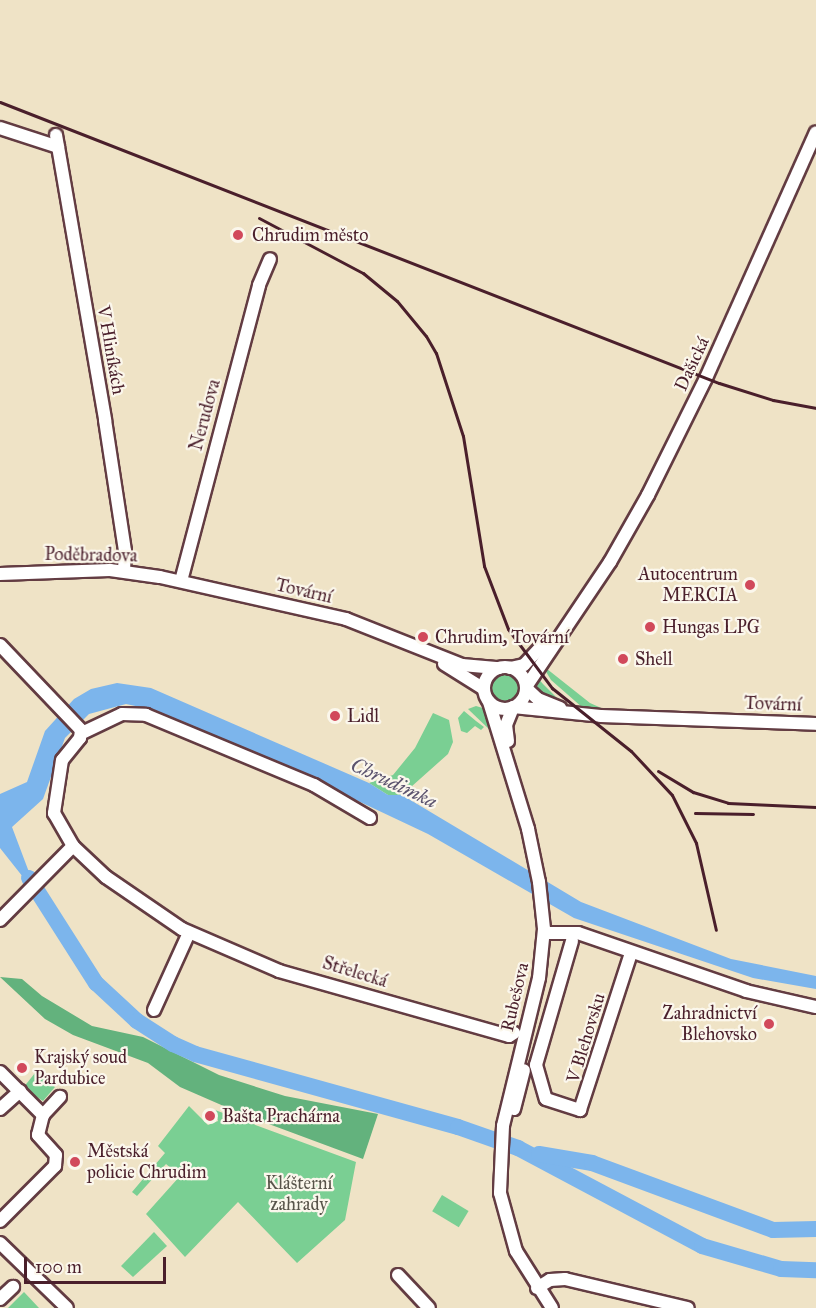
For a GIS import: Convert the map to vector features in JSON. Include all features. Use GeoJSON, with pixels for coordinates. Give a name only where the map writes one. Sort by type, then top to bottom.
{"type":"FeatureCollection","features":[{"type":"Feature","properties":{"kind":"street","name":"V Hliníkách"},"geometry":{"type":"LineString","coordinates":[[0,128],[57,141],[125,551],[124,571]]}},
{"type":"Feature","properties":{"kind":"street","name":"Dašická"},"geometry":{"type":"LineString","coordinates":[[526,687],[610,562],[663,466],[816,132]]}},
{"type":"Feature","properties":{"kind":"street","name":"Nerudova"},"geometry":{"type":"LineString","coordinates":[[181,581],[259,285],[270,259]]}},
{"type":"Feature","properties":{"kind":"street","name":"Poděbradova"},"geometry":{"type":"LineString","coordinates":[[0,574],[124,571],[181,581]]}},
{"type":"Feature","properties":{"kind":"street","name":"Tovární"},"geometry":{"type":"LineString","coordinates":[[181,581],[346,619],[471,667],[503,668]]}},
{"type":"Feature","properties":{"kind":"street","name":"Dašická"},"geometry":{"type":"LineString","coordinates":[[503,668],[527,663],[582,602]]}},
{"type":"Feature","properties":{"kind":"street"},"geometry":{"type":"LineString","coordinates":[[0,645],[80,730],[122,714],[146,715],[314,785],[370,818]]}},
{"type":"Feature","properties":{"kind":"street","name":"Tovární"},"geometry":{"type":"LineString","coordinates":[[415,646],[484,689]]}},
{"type":"Feature","properties":{"kind":"street"},"geometry":{"type":"LineString","coordinates":[[503,668],[522,676],[526,687],[523,699],[513,707],[501,709],[489,702],[484,689],[489,675],[503,668]]}},
{"type":"Feature","properties":{"kind":"street","name":"Tovární"},"geometry":{"type":"LineString","coordinates":[[526,687],[538,699],[584,715]]}},
{"type":"Feature","properties":{"kind":"street","name":"Rubešova"},"geometry":{"type":"LineString","coordinates":[[489,702],[540,868]]}},
{"type":"Feature","properties":{"kind":"street","name":"Tovární"},"geometry":{"type":"LineString","coordinates":[[513,707],[584,715],[816,724]]}},
{"type":"Feature","properties":{"kind":"street","name":"Rubešova"},"geometry":{"type":"LineString","coordinates":[[513,707],[506,734],[540,868],[548,933],[548,975],[532,1025],[508,1119],[503,1164],[512,1215],[540,1285]]}},
{"type":"Feature","properties":{"kind":"street","name":"Střelecká"},"geometry":{"type":"LineString","coordinates":[[80,730],[63,757],[54,816],[73,846],[106,877],[189,933],[279,971],[509,1036],[514,1033]]}},
{"type":"Feature","properties":{"kind":"street"},"geometry":{"type":"LineString","coordinates":[[0,920],[73,846]]}},
{"type":"Feature","properties":{"kind":"street"},"geometry":{"type":"LineString","coordinates":[[154,1010],[189,933]]}},
{"type":"Feature","properties":{"kind":"street"},"geometry":{"type":"LineString","coordinates":[[548,933],[578,933],[746,991],[816,1007]]}},
{"type":"Feature","properties":{"kind":"street","name":"V Blehovsku"},"geometry":{"type":"LineString","coordinates":[[572,941],[536,1065],[546,1099],[580,1110],[631,953]]}},
{"type":"Feature","properties":{"kind":"street"},"geometry":{"type":"LineString","coordinates":[[0,1072],[43,1115]]}},
{"type":"Feature","properties":{"kind":"street"},"geometry":{"type":"LineString","coordinates":[[0,1109],[20,1091]]}},
{"type":"Feature","properties":{"kind":"street"},"geometry":{"type":"LineString","coordinates":[[0,1221],[55,1166],[56,1155],[38,1135],[43,1115],[60,1097]]}},
{"type":"Feature","properties":{"kind":"street"},"geometry":{"type":"LineString","coordinates":[[0,1243],[67,1308]]}},
{"type":"Feature","properties":{"kind":"street"},"geometry":{"type":"LineString","coordinates":[[398,1275],[416,1303],[429,1308]]}},
{"type":"Feature","properties":{"kind":"street"},"geometry":{"type":"LineString","coordinates":[[540,1285],[553,1279],[573,1280],[688,1308]]}},
{"type":"Feature","properties":{"kind":"street"},"geometry":{"type":"LineString","coordinates":[[540,1285],[552,1308]]}},
{"type":"Feature","properties":{"kind":"street"},"geometry":{"type":"LineString","coordinates":[[540,1285],[562,1308]]}},
{"type":"Feature","properties":{"kind":"street"},"geometry":{"type":"LineString","coordinates":[[0,1299],[13,1287]]}},
{"type":"Feature","properties":{"kind":"green space"},"geometry":{"type":"Polygon","coordinates":[[[542,665],[590,703],[608,711],[583,708],[551,680],[542,665]]]}},
{"type":"Feature","properties":{"kind":"green space"},"geometry":{"type":"Polygon","coordinates":[[[505,675],[514,679],[518,688],[514,697],[505,701],[496,697],[492,688],[496,679],[505,675]]]}},
{"type":"Feature","properties":{"kind":"green space"},"geometry":{"type":"Polygon","coordinates":[[[536,676],[564,705],[541,697],[534,688],[536,676]]]}},
{"type":"Feature","properties":{"kind":"green space"},"geometry":{"type":"Polygon","coordinates":[[[476,706],[486,709],[493,733],[468,709],[476,706]]]}},
{"type":"Feature","properties":{"kind":"green space"},"geometry":{"type":"Polygon","coordinates":[[[464,711],[484,727],[481,730],[475,726],[467,733],[461,731],[458,718],[464,711]]]}},
{"type":"Feature","properties":{"kind":"green space"},"geometry":{"type":"Polygon","coordinates":[[[433,713],[449,720],[453,742],[448,754],[402,795],[388,795],[369,783],[393,775],[415,748],[433,713]]]}},
{"type":"Feature","properties":{"kind":"green space"},"geometry":{"type":"Polygon","coordinates":[[[0,977],[22,979],[42,996],[92,1026],[143,1037],[219,1075],[285,1096],[378,1114],[363,1159],[242,1114],[180,1087],[148,1063],[73,1035],[45,1019],[0,977]]]}},
{"type":"Feature","properties":{"kind":"green space"},"geometry":{"type":"Polygon","coordinates":[[[35,1073],[55,1087],[43,1101],[23,1088],[35,1073]]]}},
{"type":"Feature","properties":{"kind":"green space","name":"Klášterní zahrady"},"geometry":{"type":"Polygon","coordinates":[[[189,1106],[208,1125],[218,1121],[215,1110],[356,1162],[345,1220],[297,1263],[238,1202],[185,1257],[146,1214],[180,1176],[166,1164],[137,1196],[132,1192],[165,1153],[158,1146],[189,1106]]]}},
{"type":"Feature","properties":{"kind":"green space"},"geometry":{"type":"Polygon","coordinates":[[[442,1195],[469,1211],[459,1227],[432,1211],[442,1195]]]}},
{"type":"Feature","properties":{"kind":"green space"},"geometry":{"type":"Polygon","coordinates":[[[154,1232],[167,1246],[133,1277],[121,1266],[154,1232]]]}},
{"type":"Feature","properties":{"kind":"green space"},"geometry":{"type":"Polygon","coordinates":[[[24,1292],[39,1308],[8,1308],[24,1292]]]}},
{"type":"Feature","properties":{"kind":"water"},"geometry":{"type":"Polygon","coordinates":[[[117,683],[151,688],[369,783],[388,795],[402,795],[581,902],[731,959],[816,976],[816,989],[753,978],[574,918],[428,834],[286,767],[145,708],[126,704],[89,714],[65,738],[43,799],[12,827],[38,896],[0,848],[0,794],[27,782],[45,731],[74,699],[91,689],[117,683]]]}},
{"type":"Feature","properties":{"kind":"waterway"},"geometry":{"type":"LineString","coordinates":[[29,878],[96,983],[137,1021],[173,1044],[195,1054],[458,1127],[518,1148],[702,1246],[781,1269],[816,1270]]}},
{"type":"Feature","properties":{"kind":"waterway"},"geometry":{"type":"LineString","coordinates":[[539,1154],[592,1163],[773,1230],[816,1229]]}},
{"type":"Feature","properties":{"kind":"railway"},"geometry":{"type":"LineString","coordinates":[[0,102],[719,383],[773,400],[816,408]]}},
{"type":"Feature","properties":{"kind":"railway"},"geometry":{"type":"LineString","coordinates":[[259,218],[363,273],[397,301],[426,336],[436,353],[463,436],[484,566],[508,629],[552,688],[631,751],[672,795],[696,843],[716,930]]}},
{"type":"Feature","properties":{"kind":"railway"},"geometry":{"type":"LineString","coordinates":[[658,771],[693,792],[728,803],[816,807]]}},
{"type":"Feature","properties":{"kind":"railway"},"geometry":{"type":"LineString","coordinates":[[695,813],[753,814]]}},
{"type":"Feature","properties":{"kind":"place","name":"Chrudim město"},"geometry":{"type":"Point","coordinates":[238,235]}},
{"type":"Feature","properties":{"kind":"place","name":"Autocentrum MERCIA"},"geometry":{"type":"Point","coordinates":[750,585]}},
{"type":"Feature","properties":{"kind":"place","name":"Hungas LPG"},"geometry":{"type":"Point","coordinates":[650,627]}},
{"type":"Feature","properties":{"kind":"place","name":"Chrudim, Tovární"},"geometry":{"type":"Point","coordinates":[423,637]}},
{"type":"Feature","properties":{"kind":"place","name":"Shell"},"geometry":{"type":"Point","coordinates":[623,659]}},
{"type":"Feature","properties":{"kind":"place","name":"Lidl"},"geometry":{"type":"Point","coordinates":[335,716]}},
{"type":"Feature","properties":{"kind":"place","name":"Zahradnictví Blehovsko"},"geometry":{"type":"Point","coordinates":[769,1024]}},
{"type":"Feature","properties":{"kind":"place","name":"Krajský soud Pardubice"},"geometry":{"type":"Point","coordinates":[22,1068]}},
{"type":"Feature","properties":{"kind":"place","name":"Bašta Prachárna"},"geometry":{"type":"Point","coordinates":[210,1116]}},
{"type":"Feature","properties":{"kind":"place","name":"Městská policie Chrudim"},"geometry":{"type":"Point","coordinates":[75,1162]}},
{"type":"Feature","properties":{"kind":"water label","name":"Chrudimka"},"geometry":{"type":"Point","coordinates":[394,783]}}]}
